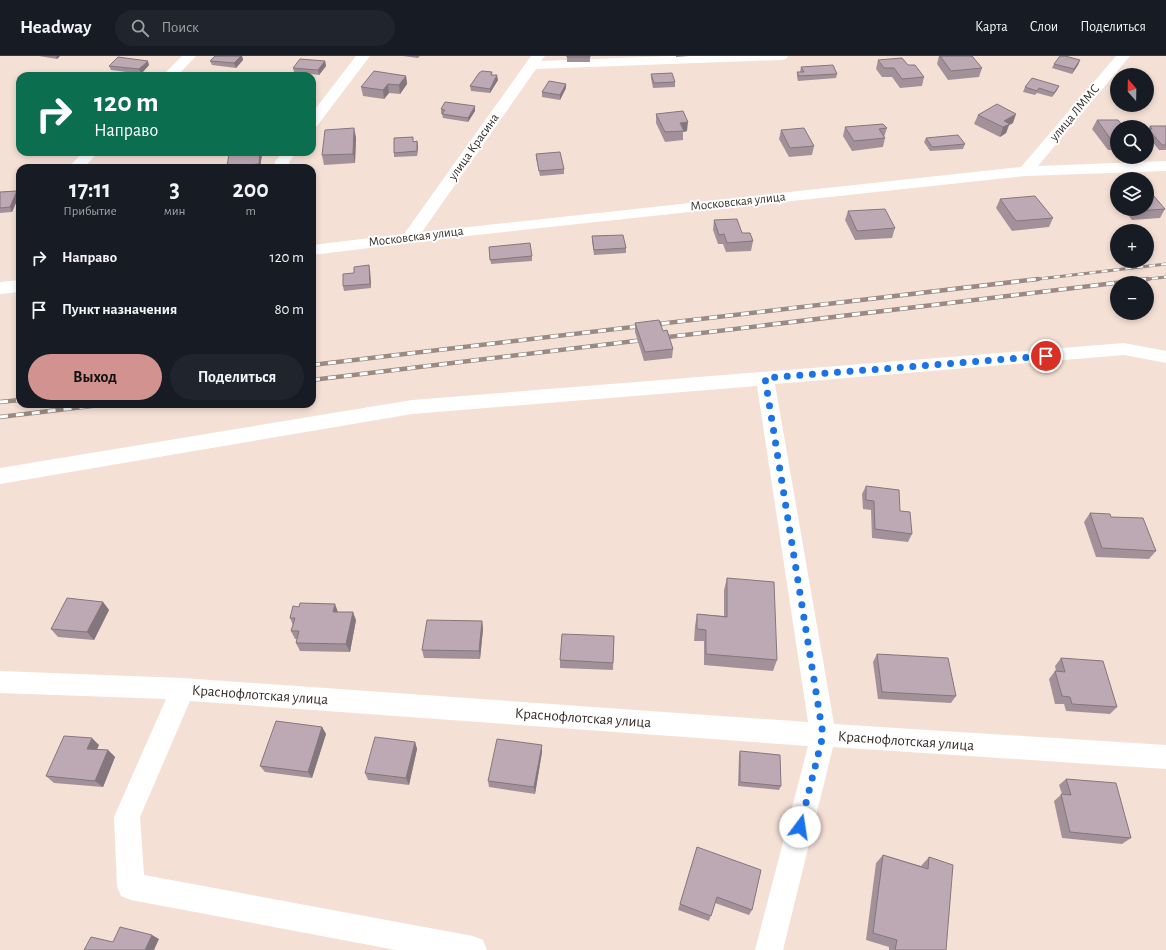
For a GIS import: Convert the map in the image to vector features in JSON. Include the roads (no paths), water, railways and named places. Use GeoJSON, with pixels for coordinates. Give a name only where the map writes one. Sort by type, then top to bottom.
{"type":"FeatureCollection","features":[{"type":"Feature","properties":{"kind":"street"},"geometry":{"type":"LineString","coordinates":[[173,72],[189,56]]}},
{"type":"Feature","properties":{"kind":"street"},"geometry":{"type":"LineString","coordinates":[[316,118],[363,56]]}},
{"type":"Feature","properties":{"kind":"street"},"geometry":{"type":"LineString","coordinates":[[535,61],[780,56]]}},
{"type":"Feature","properties":{"kind":"street","name":"улица ЛММС"},"geometry":{"type":"LineString","coordinates":[[1026,171],[1124,56]]}},
{"type":"Feature","properties":{"kind":"street","name":"улица Красина"},"geometry":{"type":"LineString","coordinates":[[409,238],[535,61]]}},
{"type":"Feature","properties":{"kind":"street"},"geometry":{"type":"LineString","coordinates":[[80,164],[87,156]]}},
{"type":"Feature","properties":{"kind":"street","name":"Московская улица"},"geometry":{"type":"LineString","coordinates":[[316,250],[409,238],[1026,171],[1166,166]]}},
{"type":"Feature","properties":{"kind":"street"},"geometry":{"type":"LineString","coordinates":[[0,288],[16,286]]}},
{"type":"Feature","properties":{"kind":"street"},"geometry":{"type":"LineString","coordinates":[[0,476],[412,407],[1124,349],[1166,357]]}},
{"type":"Feature","properties":{"kind":"street"},"geometry":{"type":"LineString","coordinates":[[765,378],[823,735],[770,950]]}},
{"type":"Feature","properties":{"kind":"street","name":"Краснофлотская улица"},"geometry":{"type":"LineString","coordinates":[[0,682],[183,689],[823,735],[1166,757]]}},
{"type":"Feature","properties":{"kind":"street"},"geometry":{"type":"LineString","coordinates":[[183,689],[127,816],[131,886],[474,950]]}},
{"type":"Feature","properties":{"kind":"railway"},"geometry":{"type":"LineString","coordinates":[[1030,280],[1166,264]]}},
{"type":"Feature","properties":{"kind":"railway"},"geometry":{"type":"LineString","coordinates":[[1154,278],[1166,277]]}},
{"type":"Feature","properties":{"kind":"railway"},"geometry":{"type":"LineString","coordinates":[[316,365],[1038,279]]}},
{"type":"Feature","properties":{"kind":"railway"},"geometry":{"type":"LineString","coordinates":[[316,380],[1110,284]]}},
{"type":"Feature","properties":{"kind":"railway"},"geometry":{"type":"LineString","coordinates":[[0,402],[16,400]]}},
{"type":"Feature","properties":{"kind":"railway"},"geometry":{"type":"LineString","coordinates":[[0,417],[75,408]]}}]}
